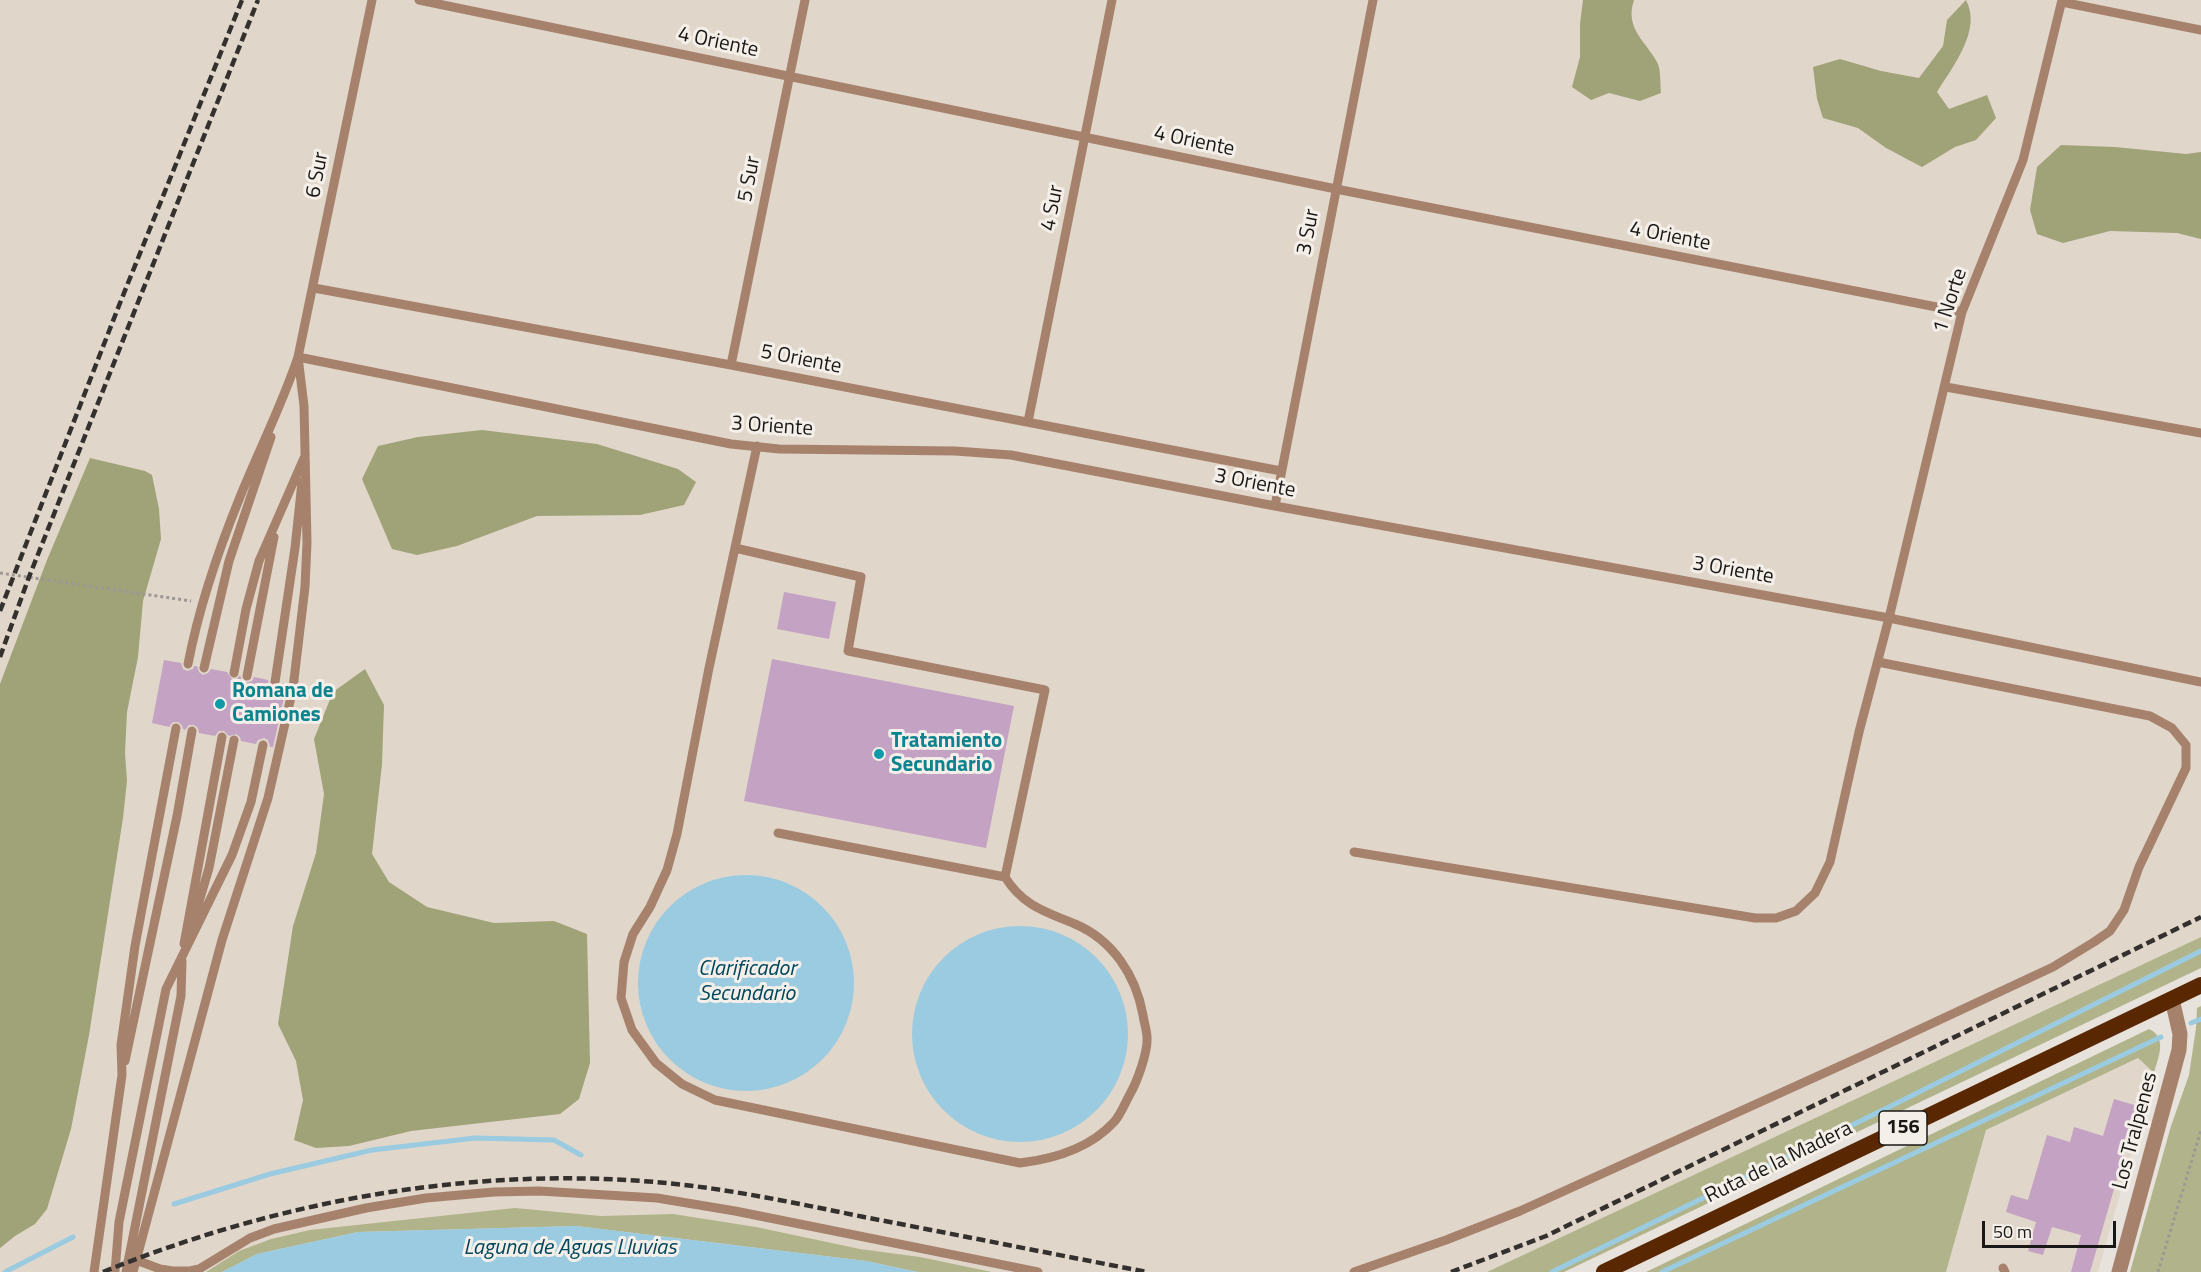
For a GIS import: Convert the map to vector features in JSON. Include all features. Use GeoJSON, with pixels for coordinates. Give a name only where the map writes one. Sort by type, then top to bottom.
{"type":"FeatureCollection","features":[{"type":"Feature","properties":{"kind":"highway","name":"Ruta de la Madera"},"geometry":{"type":"LineString","coordinates":[[1604,1272],[2201,985]]}},
{"type":"Feature","properties":{"kind":"street","name":"Los Tralpenes"},"geometry":{"type":"LineString","coordinates":[[2119,1272],[2179,1050],[2180,1034],[2172,999]]}},
{"type":"Feature","properties":{"kind":"lane","name":"6 Sur"},"geometry":{"type":"LineString","coordinates":[[298,357],[372,0]]}},
{"type":"Feature","properties":{"kind":"lane","name":"4 Oriente"},"geometry":{"type":"LineString","coordinates":[[419,0],[1336,189],[1962,312]]}},
{"type":"Feature","properties":{"kind":"lane","name":"5 Sur"},"geometry":{"type":"LineString","coordinates":[[731,365],[805,0]]}},
{"type":"Feature","properties":{"kind":"lane","name":"4 Sur"},"geometry":{"type":"LineString","coordinates":[[1028,422],[1112,0]]}},
{"type":"Feature","properties":{"kind":"lane","name":"3 Sur"},"geometry":{"type":"LineString","coordinates":[[1275,506],[1373,0]]}},
{"type":"Feature","properties":{"kind":"lane"},"geometry":{"type":"LineString","coordinates":[[2062,1],[2201,30]]}},
{"type":"Feature","properties":{"kind":"lane","name":"1 Norte"},"geometry":{"type":"LineString","coordinates":[[1354,852],[1755,918],[1776,918],[1796,911],[1815,893],[1830,862],[1859,732],[1946,387],[1962,312],[2024,160],[2062,1]]}},
{"type":"Feature","properties":{"kind":"lane","name":"5 Oriente"},"geometry":{"type":"LineString","coordinates":[[314,288],[731,365],[1281,471]]}},
{"type":"Feature","properties":{"kind":"lane"},"geometry":{"type":"LineString","coordinates":[[188,664],[203,603],[236,507],[277,414],[298,357]]}},
{"type":"Feature","properties":{"kind":"lane"},"geometry":{"type":"LineString","coordinates":[[133,1272],[208,989],[268,798],[286,725],[300,637],[305,587],[308,508],[304,406],[298,357]]}},
{"type":"Feature","properties":{"kind":"lane","name":"3 Oriente"},"geometry":{"type":"LineString","coordinates":[[298,357],[731,444],[779,449],[955,451],[1011,455],[1275,506],[1889,618],[2201,682]]}},
{"type":"Feature","properties":{"kind":"lane"},"geometry":{"type":"LineString","coordinates":[[1946,387],[2201,433]]}},
{"type":"Feature","properties":{"kind":"lane"},"geometry":{"type":"LineString","coordinates":[[204,668],[228,561],[267,453],[277,414]]}},
{"type":"Feature","properties":{"kind":"lane"},"geometry":{"type":"LineString","coordinates":[[735,548],[861,577],[848,651],[1045,690],[1005,877],[1012,889],[1030,905],[1078,925],[1109,946],[1123,964],[1139,994],[1148,1040],[1136,1083],[1114,1121],[1085,1145],[1048,1160],[1020,1163],[715,1100],[682,1084],[656,1063],[632,1030],[621,998],[624,962],[633,934],[650,907],[667,870],[677,834],[735,548],[757,446]]}},
{"type":"Feature","properties":{"kind":"lane"},"geometry":{"type":"LineString","coordinates":[[234,673],[259,561],[306,453]]}},
{"type":"Feature","properties":{"kind":"lane"},"geometry":{"type":"LineString","coordinates":[[275,682],[294,558],[306,453]]}},
{"type":"Feature","properties":{"kind":"lane"},"geometry":{"type":"LineString","coordinates":[[247,676],[277,521]]}},
{"type":"Feature","properties":{"kind":"lane"},"geometry":{"type":"LineString","coordinates":[[1354,1272],[1531,1207],[2053,967],[2110,931],[2124,910],[2163,814],[2187,768],[2186,745],[2172,728],[2150,716],[1878,662]]}},
{"type":"Feature","properties":{"kind":"lane"},"geometry":{"type":"LineString","coordinates":[[122,1075],[121,1045],[135,946],[176,728]]}},
{"type":"Feature","properties":{"kind":"lane"},"geometry":{"type":"LineString","coordinates":[[94,1272],[122,1075],[177,816],[192,731]]}},
{"type":"Feature","properties":{"kind":"lane"},"geometry":{"type":"LineString","coordinates":[[126,1272],[181,996],[182,958],[222,737]]}},
{"type":"Feature","properties":{"kind":"lane"},"geometry":{"type":"LineString","coordinates":[[182,958],[209,868],[234,740]]}},
{"type":"Feature","properties":{"kind":"lane"},"geometry":{"type":"LineString","coordinates":[[115,1272],[119,1222],[166,989],[220,880],[242,829],[251,802],[263,745]]}},
{"type":"Feature","properties":{"kind":"lane"},"geometry":{"type":"LineString","coordinates":[[778,833],[1005,877]]}},
{"type":"Feature","properties":{"kind":"lane"},"geometry":{"type":"LineString","coordinates":[[136,1260],[167,1270],[190,1271],[200,1269],[250,1238],[274,1229],[426,1198],[539,1191],[668,1200],[756,1215],[1038,1272]]}},
{"type":"Feature","properties":{"kind":"path"},"geometry":{"type":"LineString","coordinates":[[0,573],[203,603]]}},
{"type":"Feature","properties":{"kind":"path"},"geometry":{"type":"LineString","coordinates":[[2158,1272],[2201,1130]]}},
{"type":"Feature","properties":{"kind":"shaded area"},"geometry":{"type":"Polygon","coordinates":[[[0,0],[2201,0],[2201,937],[1488,1272],[0,1272],[0,0]]]}},
{"type":"Feature","properties":{"kind":"shaded area"},"geometry":{"type":"Polygon","coordinates":[[[2138,1058],[2154,1073],[2098,1272],[1946,1272],[1986,1130],[2138,1058]]]}},
{"type":"Feature","properties":{"kind":"green space"},"geometry":{"type":"Polygon","coordinates":[[[1583,0],[1634,0],[1632,19],[1634,27],[1658,64],[1661,93],[1640,101],[1609,93],[1591,100],[1572,87],[1580,57],[1583,0]]]}},
{"type":"Feature","properties":{"kind":"green space"},"geometry":{"type":"Polygon","coordinates":[[[1966,0],[1970,12],[1970,23],[1964,48],[1937,92],[1949,109],[1987,95],[1996,118],[1976,140],[1955,147],[1922,167],[1886,148],[1858,128],[1823,118],[1817,99],[1813,67],[1840,59],[1881,71],[1919,78],[1943,46],[1947,20],[1966,0]]]}},
{"type":"Feature","properties":{"kind":"green space"},"geometry":{"type":"Polygon","coordinates":[[[2061,145],[2115,147],[2186,154],[2201,152],[2201,239],[2177,233],[2110,231],[2063,243],[2037,234],[2030,210],[2037,167],[2061,145]]]}},
{"type":"Feature","properties":{"kind":"green space"},"geometry":{"type":"Polygon","coordinates":[[[482,430],[597,444],[678,469],[696,482],[684,505],[640,515],[537,516],[457,546],[417,555],[392,549],[362,479],[378,446],[418,437],[482,430]]]}},
{"type":"Feature","properties":{"kind":"green space"},"geometry":{"type":"Polygon","coordinates":[[[90,458],[145,471],[152,475],[159,509],[161,539],[143,601],[138,657],[127,712],[125,753],[127,781],[123,818],[89,1035],[71,1129],[47,1209],[35,1224],[0,1248],[0,684],[47,560],[90,458]]]}},
{"type":"Feature","properties":{"kind":"green space"},"geometry":{"type":"Polygon","coordinates":[[[365,669],[384,705],[382,764],[372,854],[389,882],[427,907],[494,923],[554,921],[587,934],[590,1063],[579,1099],[560,1114],[411,1131],[349,1146],[316,1148],[294,1140],[303,1100],[296,1061],[278,1024],[293,926],[316,853],[324,794],[314,739],[333,692],[365,669]]]}},
{"type":"Feature","properties":{"kind":"green space"},"geometry":{"type":"Polygon","coordinates":[[[2201,937],[2201,968],[1564,1272],[1487,1272],[2201,937]]]}},
{"type":"Feature","properties":{"kind":"green space"},"geometry":{"type":"Polygon","coordinates":[[[2201,1006],[2201,1272],[2130,1272],[2171,1126],[2189,1075],[2197,1008],[2201,1006]]]}},
{"type":"Feature","properties":{"kind":"green space"},"geometry":{"type":"Polygon","coordinates":[[[2149,1029],[2155,1033],[2160,1043],[2154,1073],[2138,1058],[1986,1130],[1946,1272],[1646,1272],[2149,1029]]]}},
{"type":"Feature","properties":{"kind":"green space"},"geometry":{"type":"Polygon","coordinates":[[[515,1208],[601,1216],[673,1214],[756,1227],[860,1249],[920,1257],[992,1272],[918,1272],[866,1261],[576,1226],[358,1232],[257,1254],[222,1272],[206,1272],[239,1251],[271,1239],[310,1230],[515,1208]]]}},
{"type":"Feature","properties":{"kind":"water","name":"Clarificador Secundario"},"geometry":{"type":"Polygon","coordinates":[[[746,875],[767,877],[787,883],[806,893],[822,907],[836,923],[846,942],[852,962],[854,983],[852,1004],[846,1024],[836,1043],[822,1059],[806,1073],[787,1083],[767,1089],[746,1091],[725,1089],[705,1083],[686,1073],[670,1059],[656,1043],[646,1024],[640,1004],[638,983],[640,962],[646,942],[656,923],[670,907],[686,893],[705,883],[725,877],[746,875]]]}},
{"type":"Feature","properties":{"kind":"water"},"geometry":{"type":"Polygon","coordinates":[[[1020,926],[1041,928],[1061,934],[1080,944],[1096,958],[1110,974],[1120,993],[1126,1013],[1128,1034],[1126,1055],[1120,1075],[1110,1094],[1096,1110],[1080,1124],[1061,1134],[1041,1140],[1020,1142],[999,1140],[979,1134],[960,1124],[944,1110],[930,1094],[920,1075],[914,1055],[912,1034],[914,1013],[920,993],[930,974],[944,958],[960,944],[979,934],[999,928],[1020,926]]]}},
{"type":"Feature","properties":{"kind":"water","name":"Laguna de Aguas Lluvias"},"geometry":{"type":"Polygon","coordinates":[[[576,1226],[866,1261],[918,1272],[222,1272],[257,1254],[358,1232],[576,1226]]]}},
{"type":"Feature","properties":{"kind":"building"},"geometry":{"type":"Polygon","coordinates":[[[784,592],[836,602],[829,639],[777,629],[784,592]]]}},
{"type":"Feature","properties":{"kind":"building","name":"Tratamiento Secundario"},"geometry":{"type":"Polygon","coordinates":[[[772,659],[1014,706],[986,848],[744,801],[772,659]]]}},
{"type":"Feature","properties":{"kind":"building","name":"Romana de Camiones"},"geometry":{"type":"Polygon","coordinates":[[[164,660],[181,663],[183,669],[187,671],[197,666],[203,675],[211,669],[227,672],[232,679],[237,679],[240,675],[242,681],[246,683],[252,681],[254,677],[268,680],[273,689],[278,688],[282,683],[287,684],[273,747],[270,747],[268,740],[264,738],[258,740],[256,744],[241,741],[236,734],[229,736],[224,731],[219,731],[215,736],[199,733],[198,728],[194,725],[189,725],[185,730],[178,722],[173,722],[169,727],[152,723],[164,660]]]}},
{"type":"Feature","properties":{"kind":"building"},"geometry":{"type":"Polygon","coordinates":[[[2114,1099],[2138,1106],[2090,1272],[2071,1272],[2081,1235],[2052,1227],[2043,1255],[2028,1251],[2036,1222],[2006,1212],[2011,1195],[2028,1200],[2047,1135],[2070,1142],[2074,1127],[2103,1136],[2114,1099]]]}},
{"type":"Feature","properties":{"kind":"waterway"},"geometry":{"type":"LineString","coordinates":[[1552,1272],[2201,951]]}},
{"type":"Feature","properties":{"kind":"waterway"},"geometry":{"type":"LineString","coordinates":[[2191,1023],[2201,1019]]}},
{"type":"Feature","properties":{"kind":"waterway"},"geometry":{"type":"LineString","coordinates":[[1662,1272],[2161,1037]]}},
{"type":"Feature","properties":{"kind":"waterway"},"geometry":{"type":"LineString","coordinates":[[174,1204],[270,1174],[372,1150],[475,1138],[554,1140],[581,1155]]}},
{"type":"Feature","properties":{"kind":"waterway"},"geometry":{"type":"LineString","coordinates":[[5,1272],[73,1237]]}},
{"type":"Feature","properties":{"kind":"railway"},"geometry":{"type":"LineString","coordinates":[[0,611],[120,303],[242,0]]}},
{"type":"Feature","properties":{"kind":"railway"},"geometry":{"type":"LineString","coordinates":[[0,657],[29,577],[258,0]]}},
{"type":"Feature","properties":{"kind":"railway"},"geometry":{"type":"LineString","coordinates":[[1451,1272],[1546,1236],[2201,917]]}},
{"type":"Feature","properties":{"kind":"railway"},"geometry":{"type":"LineString","coordinates":[[103,1272],[167,1248],[300,1209],[435,1186],[504,1180],[573,1178],[670,1183],[781,1200],[1147,1272]]}},
{"type":"Feature","properties":{"kind":"place","name":"Romana de Camiones"},"geometry":{"type":"Point","coordinates":[220,704]}},
{"type":"Feature","properties":{"kind":"place","name":"Tratamiento Secundario"},"geometry":{"type":"Point","coordinates":[879,754]}}]}
